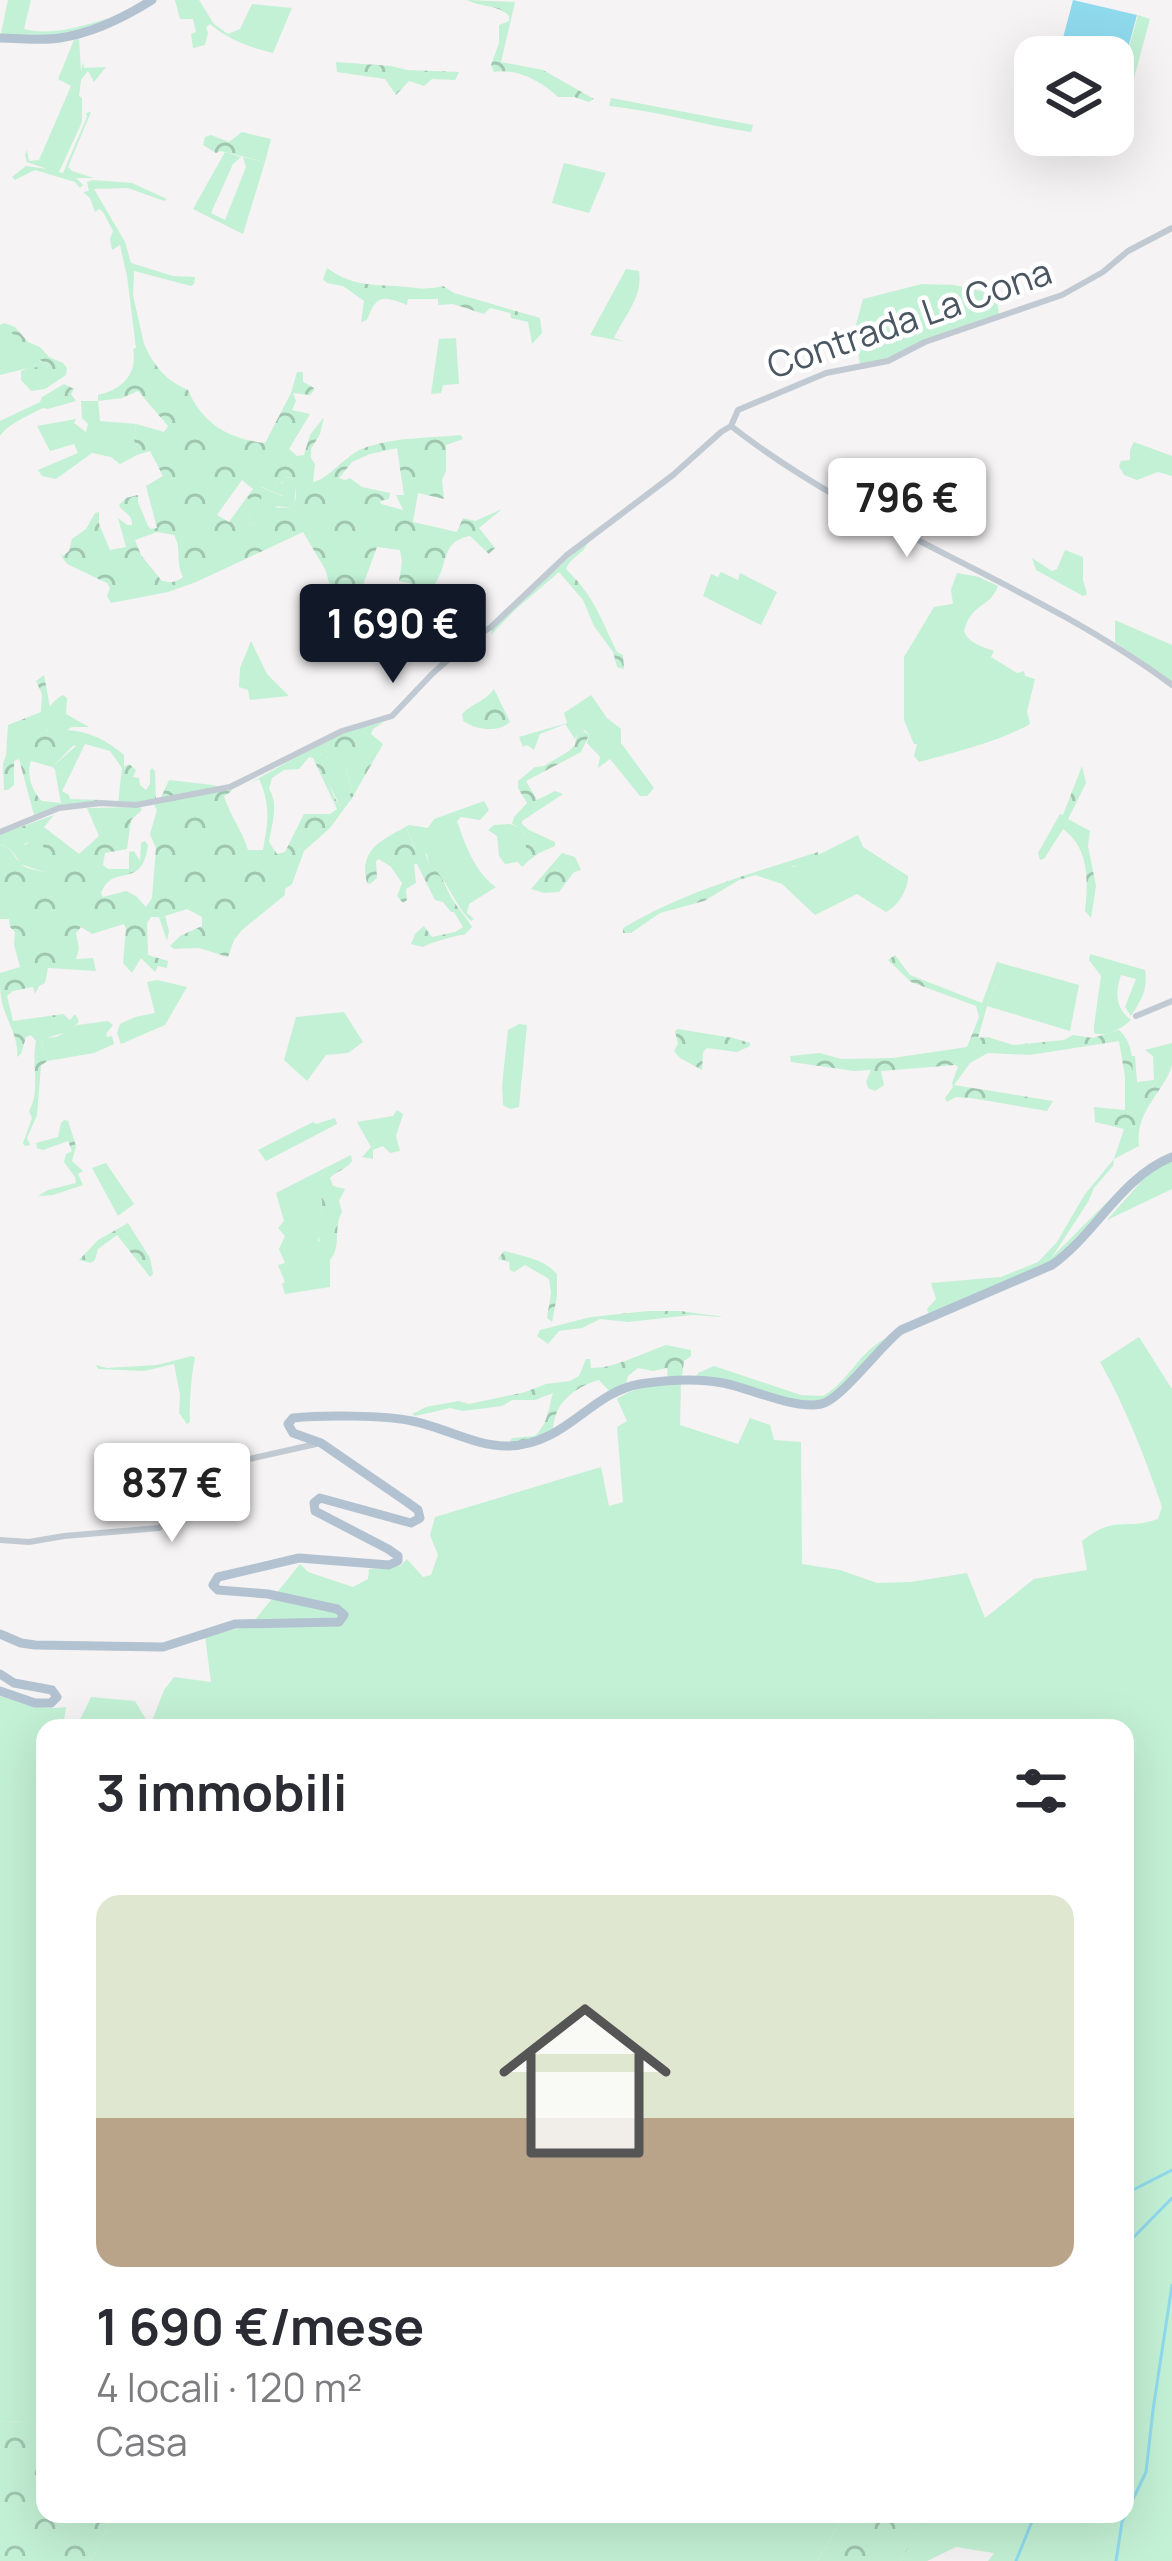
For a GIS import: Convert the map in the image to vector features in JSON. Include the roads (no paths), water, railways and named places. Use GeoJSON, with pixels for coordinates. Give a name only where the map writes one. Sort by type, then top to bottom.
{"type":"FeatureCollection","features":[{"type":"Feature","properties":{"kind":"main road"},"geometry":{"type":"LineString","coordinates":[[0,38],[74,34],[113,22],[152,0]]}},
{"type":"Feature","properties":{"kind":"main road"},"geometry":{"type":"LineString","coordinates":[[0,1634],[35,1646],[150,1647],[235,1624],[339,1622],[344,1615],[337,1609],[268,1594],[218,1590],[213,1585],[218,1577],[288,1559],[398,1562],[398,1556],[388,1549],[315,1511],[314,1503],[326,1498],[418,1520],[418,1510],[321,1443],[293,1433],[290,1420],[403,1419],[488,1444],[514,1446],[554,1435],[615,1393],[637,1385],[708,1381],[820,1405],[836,1396],[901,1330],[1052,1265],[1143,1172],[1172,1157]]}},
{"type":"Feature","properties":{"kind":"main road"},"geometry":{"type":"LineString","coordinates":[[0,1674],[14,1683],[52,1690],[57,1697],[42,1704],[0,1691]]}},
{"type":"Feature","properties":{"kind":"street","name":"Contrada La Cona"},"geometry":{"type":"LineString","coordinates":[[0,832],[59,808],[136,805],[230,787],[342,731],[392,716],[432,674],[491,627],[567,555],[731,427],[738,410],[826,373],[888,361],[925,342],[1062,296],[1103,272],[1128,250],[1172,228]]}},
{"type":"Feature","properties":{"kind":"street"},"geometry":{"type":"LineString","coordinates":[[731,427],[843,500],[1115,645],[1172,685]]}},
{"type":"Feature","properties":{"kind":"street"},"geometry":{"type":"LineString","coordinates":[[1136,1016],[1172,1001]]}},
{"type":"Feature","properties":{"kind":"street"},"geometry":{"type":"LineString","coordinates":[[0,1540],[29,1542],[159,1528],[222,1468],[321,1443]]}},
{"type":"Feature","properties":{"kind":"water"},"geometry":{"type":"Polygon","coordinates":[[[1073,0],[1137,15],[1131,36],[1064,36],[1073,0]]]}},
{"type":"Feature","properties":{"kind":"waterway"},"geometry":{"type":"LineString","coordinates":[[1134,2189],[1172,2170]]}},
{"type":"Feature","properties":{"kind":"waterway"},"geometry":{"type":"LineString","coordinates":[[1134,2237],[1172,2198]]}},
{"type":"Feature","properties":{"kind":"waterway"},"geometry":{"type":"LineString","coordinates":[[1134,2497],[1146,2472],[1172,2285]]}},
{"type":"Feature","properties":{"kind":"waterway"},"geometry":{"type":"LineString","coordinates":[[1016,2561],[1031,2523]]}},
{"type":"Feature","properties":{"kind":"waterway"},"geometry":{"type":"LineString","coordinates":[[1116,2561],[1122,2523]]}}]}
